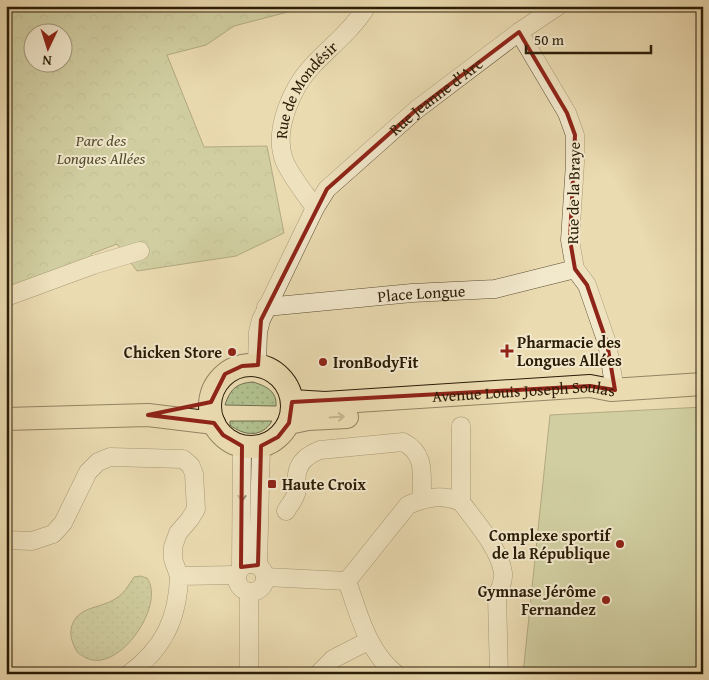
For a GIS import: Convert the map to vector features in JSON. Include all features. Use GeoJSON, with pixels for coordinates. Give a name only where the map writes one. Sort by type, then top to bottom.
{"type":"FeatureCollection","features":[{"type":"Feature","properties":{"kind":"main road"},"geometry":{"type":"LineString","coordinates":[[257,365],[274,371],[288,389],[292,401],[292,414],[289,423],[278,436],[270,442],[252,446],[223,435],[212,413],[219,381],[225,374],[242,366],[257,365]]}},
{"type":"Feature","properties":{"kind":"main road"},"geometry":{"type":"LineString","coordinates":[[613,390],[703,384]]}},
{"type":"Feature","properties":{"kind":"main road","name":"Avenue Louis Joseph Soulas"},"geometry":{"type":"LineString","coordinates":[[292,401],[325,403],[590,386],[613,390]]}},
{"type":"Feature","properties":{"kind":"main road","name":"Avenue Louis Joseph Soulas"},"geometry":{"type":"LineString","coordinates":[[289,423],[308,419],[592,398],[613,390]]}},
{"type":"Feature","properties":{"kind":"main road"},"geometry":{"type":"LineString","coordinates":[[6,419],[212,413]]}},
{"type":"Feature","properties":{"kind":"street","name":"Rue de Mondésir"},"geometry":{"type":"LineString","coordinates":[[319,202],[295,179],[284,159],[283,120],[288,101],[310,67],[359,19],[367,6]]}},
{"type":"Feature","properties":{"kind":"street","name":"Rue Jeanne d'Arc"},"geometry":{"type":"LineString","coordinates":[[319,202],[327,189],[416,110],[519,32],[558,6]]}},
{"type":"Feature","properties":{"kind":"street","name":"Rue de la Braye"},"geometry":{"type":"LineString","coordinates":[[519,32],[567,113],[575,135],[570,240],[575,269],[587,285],[607,342],[613,390]]}},
{"type":"Feature","properties":{"kind":"street"},"geometry":{"type":"LineString","coordinates":[[257,365],[258,332],[261,320],[319,202]]}},
{"type":"Feature","properties":{"kind":"street"},"geometry":{"type":"LineString","coordinates":[[6,297],[93,265],[140,251]]}},
{"type":"Feature","properties":{"kind":"street","name":"Place Longue"},"geometry":{"type":"LineString","coordinates":[[266,307],[412,293],[495,289],[575,269]]}},
{"type":"Feature","properties":{"kind":"street"},"geometry":{"type":"LineString","coordinates":[[461,426],[461,502],[498,555],[503,575],[502,584],[497,596],[499,674]]}},
{"type":"Feature","properties":{"kind":"street"},"geometry":{"type":"LineString","coordinates":[[286,511],[297,490],[297,473],[307,455],[320,450],[402,442],[412,447],[421,461],[422,499]]}},
{"type":"Feature","properties":{"kind":"street"},"geometry":{"type":"LineString","coordinates":[[249,674],[250,592],[241,588],[238,584],[250,571],[252,446]]}},
{"type":"Feature","properties":{"kind":"street"},"geometry":{"type":"LineString","coordinates":[[6,540],[32,541],[53,534],[63,523],[88,472],[104,459],[110,457],[183,459],[191,466],[194,474],[196,509],[178,533],[173,547],[173,559],[179,576],[176,608],[162,641],[153,653],[128,674]]}},
{"type":"Feature","properties":{"kind":"street"},"geometry":{"type":"LineString","coordinates":[[346,581],[408,506],[422,499],[437,496],[461,502]]}},
{"type":"Feature","properties":{"kind":"street"},"geometry":{"type":"LineString","coordinates":[[179,576],[250,571],[346,581]]}},
{"type":"Feature","properties":{"kind":"street"},"geometry":{"type":"LineString","coordinates":[[346,581],[368,641],[377,655],[396,674]]}},
{"type":"Feature","properties":{"kind":"street"},"geometry":{"type":"LineString","coordinates":[[318,674],[333,659],[368,641]]}},
{"type":"Feature","properties":{"kind":"highlighted area"},"geometry":{"type":"Polygon","coordinates":[[[519,32],[567,113],[575,135],[570,240],[575,269],[587,285],[607,343],[615,390],[590,386],[292,402],[289,423],[278,437],[261,446],[258,565],[241,567],[242,446],[223,435],[214,423],[148,415],[211,402],[225,374],[242,366],[258,365],[261,320],[327,189],[416,110],[519,32]]]}},
{"type":"Feature","properties":{"kind":"green space","name":"Parc des Longues Allées"},"geometry":{"type":"Polygon","coordinates":[[[6,6],[311,6],[234,26],[206,45],[167,55],[204,147],[267,146],[284,233],[236,256],[137,271],[117,244],[91,254],[94,271],[6,293],[6,6]]]}},
{"type":"Feature","properties":{"kind":"green space"},"geometry":{"type":"Polygon","coordinates":[[[253,382],[262,385],[273,393],[276,406],[225,405],[229,395],[238,385],[253,382]]]}},
{"type":"Feature","properties":{"kind":"green space","name":"Complexe sportif de la République"},"geometry":{"type":"Polygon","coordinates":[[[703,407],[703,674],[523,674],[550,415],[703,407]]]}},
{"type":"Feature","properties":{"kind":"green space"},"geometry":{"type":"Polygon","coordinates":[[[230,421],[272,421],[268,427],[258,433],[247,433],[235,429],[230,425],[230,421]]]}},
{"type":"Feature","properties":{"kind":"green space"},"geometry":{"type":"Polygon","coordinates":[[[134,577],[147,578],[151,590],[150,605],[144,621],[134,636],[123,649],[109,657],[96,660],[79,654],[71,636],[71,629],[76,618],[85,611],[118,597],[126,590],[134,577]]]}},
{"type":"Feature","properties":{"kind":"place","name":"Pharmacie des Longues Allées"},"geometry":{"type":"Point","coordinates":[507,351]}},
{"type":"Feature","properties":{"kind":"place","name":"Chicken Store"},"geometry":{"type":"Point","coordinates":[232,352]}},
{"type":"Feature","properties":{"kind":"place","name":"IronBodyFit"},"geometry":{"type":"Point","coordinates":[323,362]}},
{"type":"Feature","properties":{"kind":"place","name":"Haute Croix"},"geometry":{"type":"Point","coordinates":[272,484]}},
{"type":"Feature","properties":{"kind":"place","name":"Complexe sportif de la République"},"geometry":{"type":"Point","coordinates":[620,544]}},
{"type":"Feature","properties":{"kind":"place","name":"Gymnase Jérôme Fernandez"},"geometry":{"type":"Point","coordinates":[606,600]}}]}
